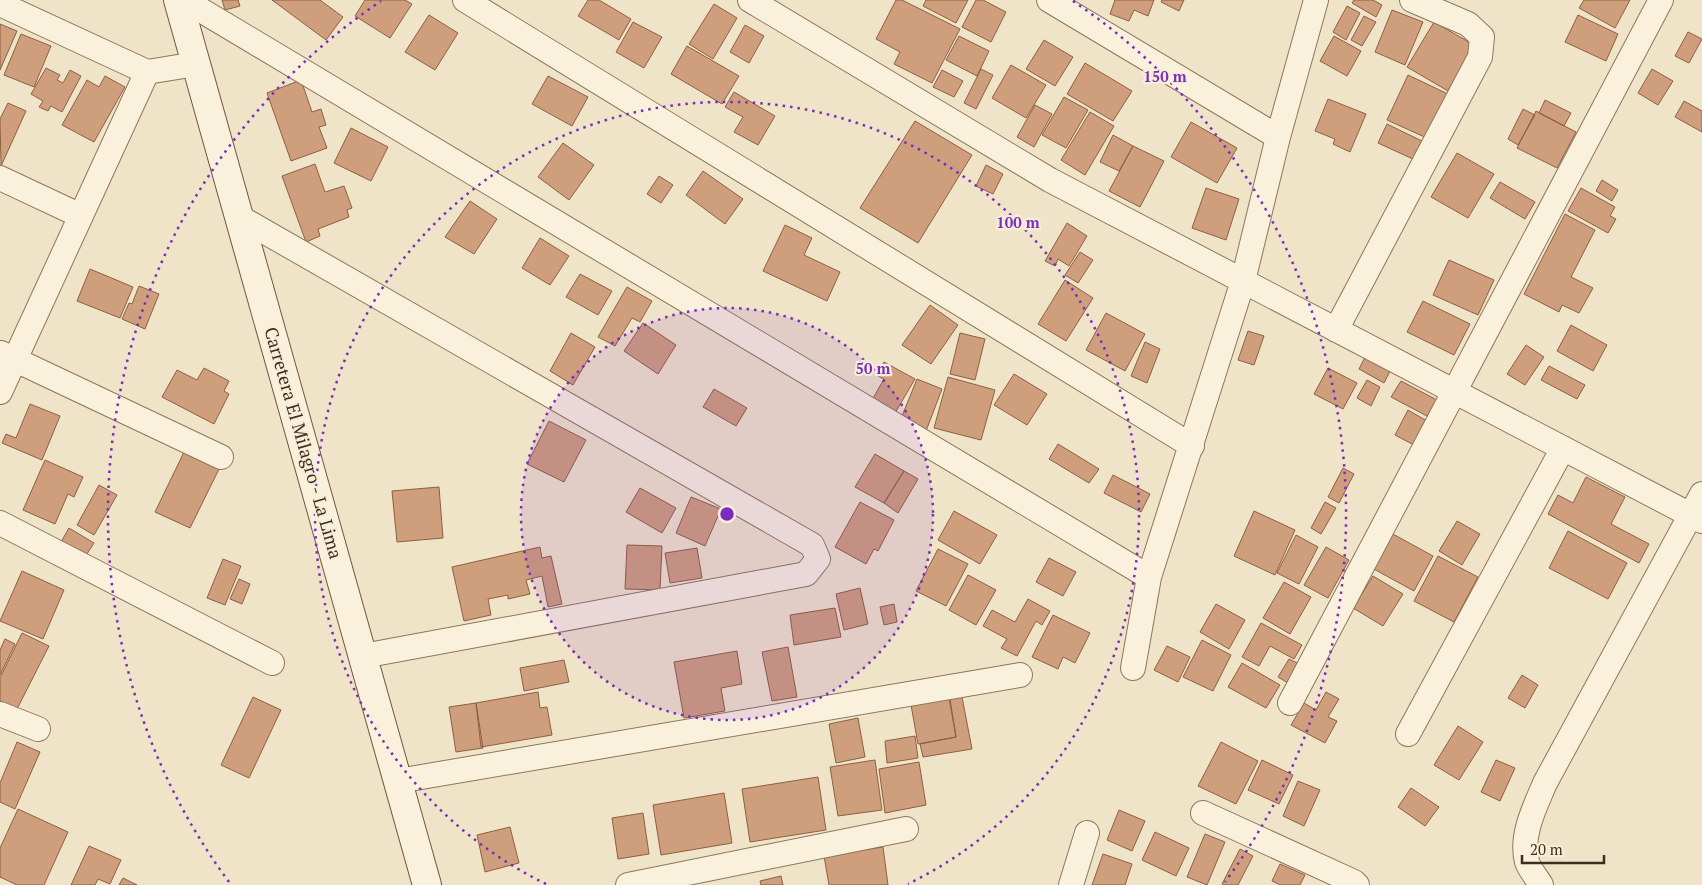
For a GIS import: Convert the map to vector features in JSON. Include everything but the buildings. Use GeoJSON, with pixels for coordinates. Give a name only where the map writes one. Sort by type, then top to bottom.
{"type":"FeatureCollection","features":[{"type":"Feature","properties":{"kind":"main road","name":"Carretera El Milagro - La Lima"},"geometry":{"type":"LineString","coordinates":[[178,0],[427,885]]}},
{"type":"Feature","properties":{"kind":"street"},"geometry":{"type":"LineString","coordinates":[[184,0],[1149,577]]}},
{"type":"Feature","properties":{"kind":"street"},"geometry":{"type":"LineString","coordinates":[[465,0],[1192,446]]}},
{"type":"Feature","properties":{"kind":"street"},"geometry":{"type":"LineString","coordinates":[[750,0],[1050,180],[1696,518]]}},
{"type":"Feature","properties":{"kind":"street"},"geometry":{"type":"LineString","coordinates":[[1049,0],[1278,137]]}},
{"type":"Feature","properties":{"kind":"street"},"geometry":{"type":"LineString","coordinates":[[1133,668],[1149,577],[1243,281],[1278,137],[1316,0]]}},
{"type":"Feature","properties":{"kind":"street"},"geometry":{"type":"LineString","coordinates":[[1336,330],[1480,57],[1482,37],[1468,24],[1412,0]]}},
{"type":"Feature","properties":{"kind":"street"},"geometry":{"type":"LineString","coordinates":[[1290,703],[1661,0]]}},
{"type":"Feature","properties":{"kind":"street"},"geometry":{"type":"LineString","coordinates":[[0,4],[147,72],[196,64]]}},
{"type":"Feature","properties":{"kind":"street"},"geometry":{"type":"LineString","coordinates":[[0,392],[8,356],[81,216],[147,72]]}},
{"type":"Feature","properties":{"kind":"street"},"geometry":{"type":"LineString","coordinates":[[0,178],[81,216]]}},
{"type":"Feature","properties":{"kind":"street"},"geometry":{"type":"LineString","coordinates":[[239,218],[812,545],[818,559],[806,574],[363,656]]}},
{"type":"Feature","properties":{"kind":"street"},"geometry":{"type":"LineString","coordinates":[[8,356],[221,457]]}},
{"type":"Feature","properties":{"kind":"street"},"geometry":{"type":"LineString","coordinates":[[1408,734],[1563,448]]}},
{"type":"Feature","properties":{"kind":"street"},"geometry":{"type":"LineString","coordinates":[[1541,885],[1528,862],[1525,843],[1531,816],[1545,783],[1696,518],[1702,494]]}},
{"type":"Feature","properties":{"kind":"street"},"geometry":{"type":"LineString","coordinates":[[0,524],[272,662]]}},
{"type":"Feature","properties":{"kind":"street"},"geometry":{"type":"LineString","coordinates":[[398,781],[1020,675]]}},
{"type":"Feature","properties":{"kind":"street"},"geometry":{"type":"LineString","coordinates":[[0,714],[38,729]]}},
{"type":"Feature","properties":{"kind":"street"},"geometry":{"type":"LineString","coordinates":[[1203,813],[1357,885]]}},
{"type":"Feature","properties":{"kind":"street"},"geometry":{"type":"LineString","coordinates":[[628,885],[906,829]]}},
{"type":"Feature","properties":{"kind":"street"},"geometry":{"type":"LineString","coordinates":[[1071,885],[1087,832]]}}]}
